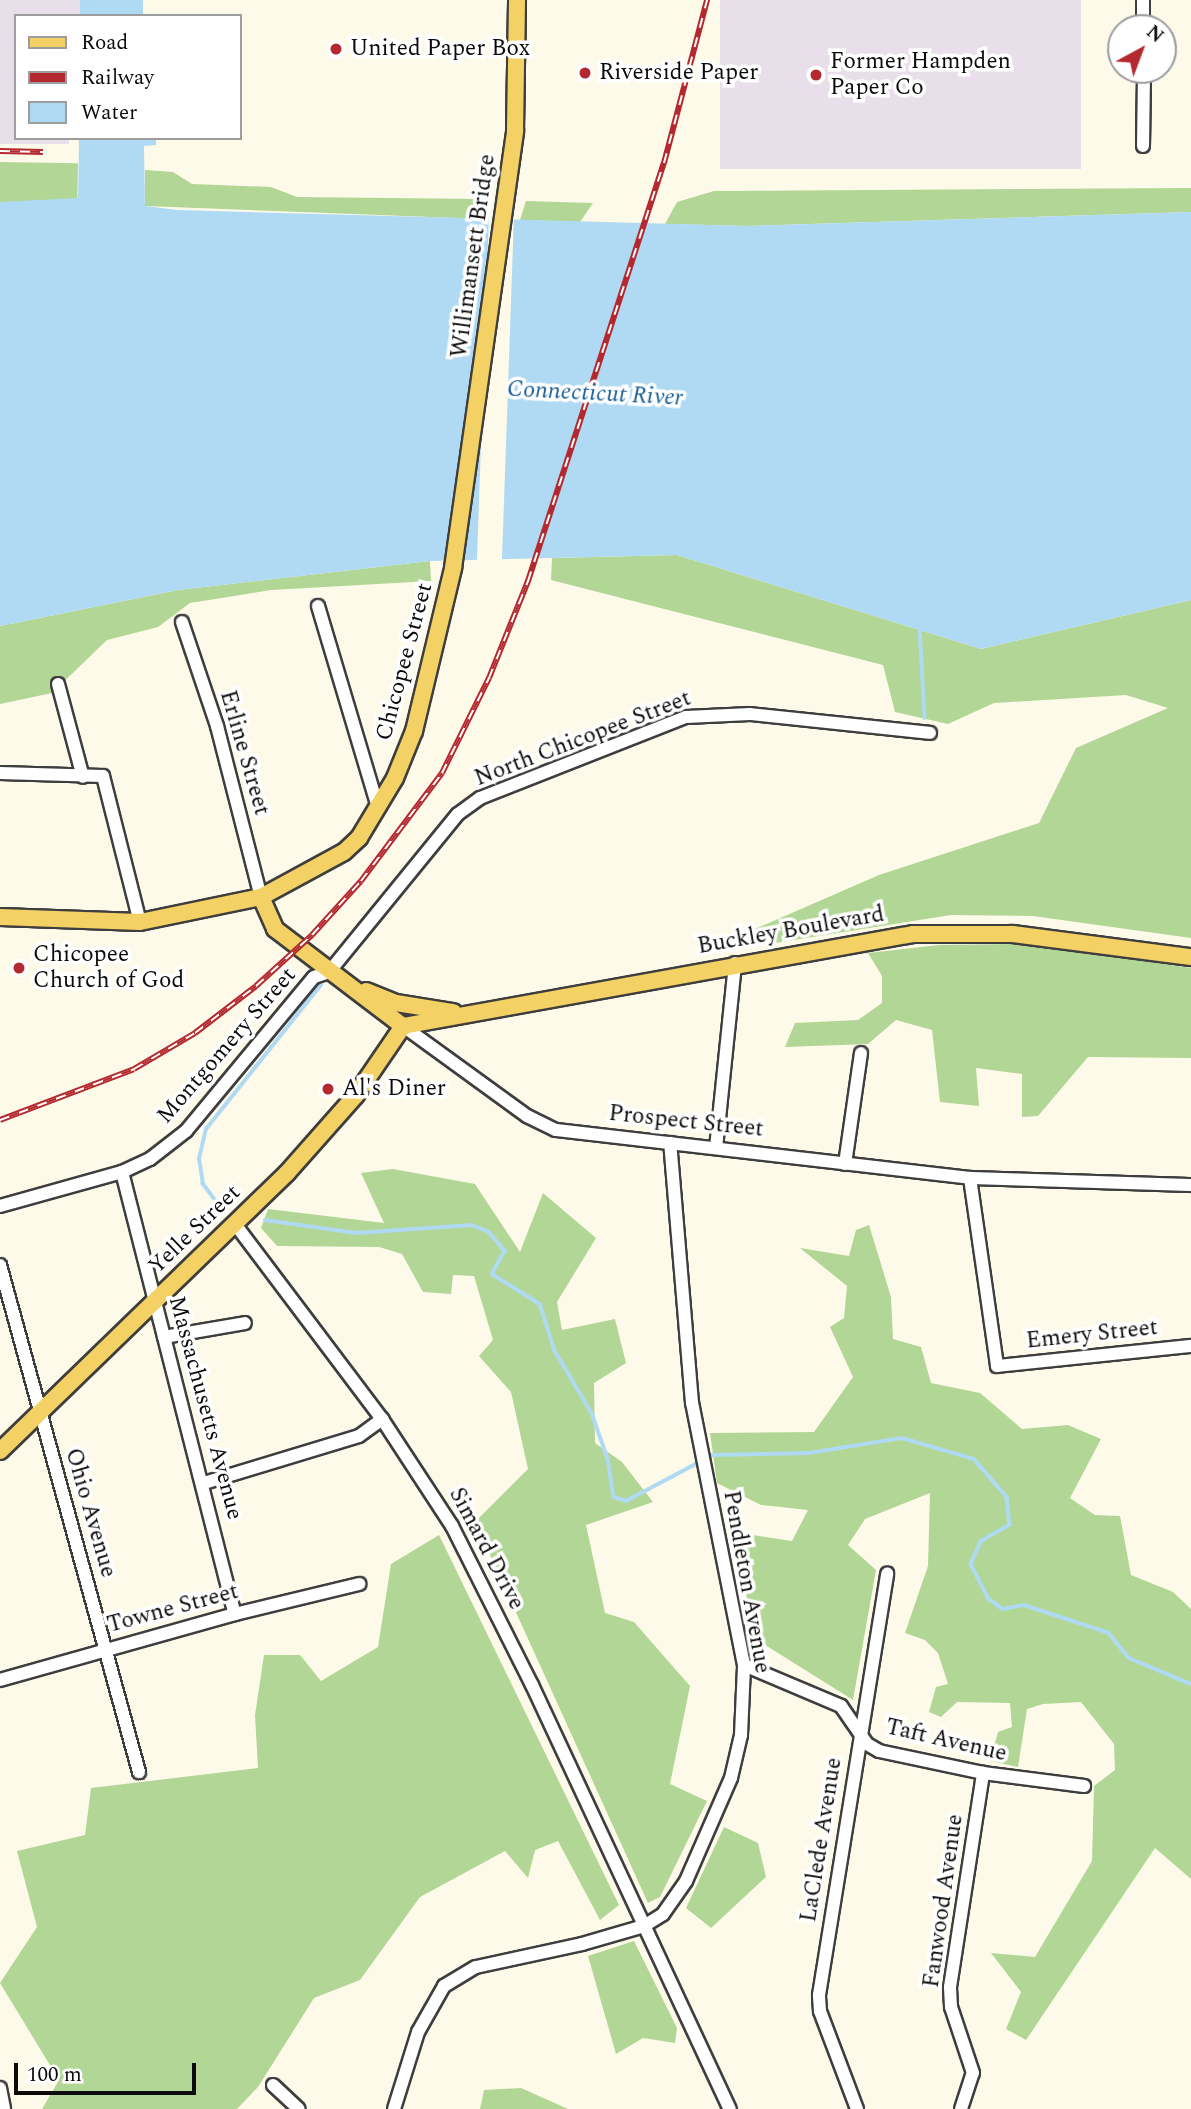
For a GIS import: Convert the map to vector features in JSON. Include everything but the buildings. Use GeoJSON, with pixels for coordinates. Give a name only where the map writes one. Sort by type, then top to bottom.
{"type":"FeatureCollection","features":[{"type":"Feature","properties":{"kind":"main road","name":"Willimansett Bridge"},"geometry":{"type":"LineString","coordinates":[[453,568],[515,130],[517,0]]}},
{"type":"Feature","properties":{"kind":"main road","name":"Chicopee Street"},"geometry":{"type":"LineString","coordinates":[[0,917],[140,922],[261,897],[344,852],[378,807],[414,732],[453,568]]}},
{"type":"Feature","properties":{"kind":"main road","name":"Prospect Street"},"geometry":{"type":"LineString","coordinates":[[261,897],[275,929],[403,1026]]}},
{"type":"Feature","properties":{"kind":"main road","name":"Buckley Boulevard"},"geometry":{"type":"LineString","coordinates":[[403,1026],[863,940],[961,931],[1116,944],[1191,957]]}},
{"type":"Feature","properties":{"kind":"main road"},"geometry":{"type":"LineString","coordinates":[[344,983],[396,1003],[472,1014]]}},
{"type":"Feature","properties":{"kind":"main road","name":"Yelle Street"},"geometry":{"type":"LineString","coordinates":[[0,1451],[235,1224],[356,1095],[403,1026]]}},
{"type":"Feature","properties":{"kind":"street"},"geometry":{"type":"LineString","coordinates":[[1143,146],[1144,84]]}},
{"type":"Feature","properties":{"kind":"street"},"geometry":{"type":"LineString","coordinates":[[318,606],[378,807]]}},
{"type":"Feature","properties":{"kind":"street","name":"Erline Street"},"geometry":{"type":"LineString","coordinates":[[181,622],[218,726],[261,897]]}},
{"type":"Feature","properties":{"kind":"street"},"geometry":{"type":"LineString","coordinates":[[58,684],[83,777]]}},
{"type":"Feature","properties":{"kind":"street","name":"North Chicopee Street"},"geometry":{"type":"LineString","coordinates":[[329,972],[458,814],[480,798],[570,761],[686,717],[716,713],[930,733]]}},
{"type":"Feature","properties":{"kind":"street"},"geometry":{"type":"LineString","coordinates":[[0,773],[103,776],[140,922]]}},
{"type":"Feature","properties":{"kind":"street"},"geometry":{"type":"LineString","coordinates":[[716,1148],[735,963]]}},
{"type":"Feature","properties":{"kind":"street","name":"Montgomery Street"},"geometry":{"type":"LineString","coordinates":[[0,1206],[122,1172],[150,1159],[187,1131],[314,977],[329,972]]}},
{"type":"Feature","properties":{"kind":"street","name":"Prospect Street"},"geometry":{"type":"LineString","coordinates":[[403,1026],[542,1126],[970,1178],[1191,1185]]}},
{"type":"Feature","properties":{"kind":"street"},"geometry":{"type":"LineString","coordinates":[[845,1164],[861,1053]]}},
{"type":"Feature","properties":{"kind":"street","name":"Pendleton Avenue"},"geometry":{"type":"LineString","coordinates":[[644,1926],[672,1905],[731,1778],[741,1735],[744,1665],[699,1447],[670,1143]]}},
{"type":"Feature","properties":{"kind":"street","name":"Massachusetts Avenue"},"geometry":{"type":"LineString","coordinates":[[122,1172],[204,1483],[235,1614]]}},
{"type":"Feature","properties":{"kind":"street","name":"Emery Street"},"geometry":{"type":"LineString","coordinates":[[970,1178],[997,1366],[1191,1346]]}},
{"type":"Feature","properties":{"kind":"street","name":"Simard Drive"},"geometry":{"type":"LineString","coordinates":[[235,1224],[430,1487],[478,1573],[644,1926]]}},
{"type":"Feature","properties":{"kind":"street","name":"Ohio Avenue"},"geometry":{"type":"LineString","coordinates":[[0,1265],[139,1772]]}},
{"type":"Feature","properties":{"kind":"street"},"geometry":{"type":"LineString","coordinates":[[164,1337],[244,1323]]}},
{"type":"Feature","properties":{"kind":"street"},"geometry":{"type":"LineString","coordinates":[[204,1483],[359,1436],[382,1419]]}},
{"type":"Feature","properties":{"kind":"street","name":"LaClede Avenue"},"geometry":{"type":"LineString","coordinates":[[857,2109],[820,2011],[819,1995],[859,1733],[887,1573]]}},
{"type":"Feature","properties":{"kind":"street","name":"Towne Street"},"geometry":{"type":"LineString","coordinates":[[0,1680],[235,1614],[359,1584]]}},
{"type":"Feature","properties":{"kind":"street","name":"Taft Avenue"},"geometry":{"type":"LineString","coordinates":[[744,1665],[841,1706],[859,1733],[879,1751],[983,1773],[1084,1786]]}},
{"type":"Feature","properties":{"kind":"street","name":"Fanwood Avenue"},"geometry":{"type":"LineString","coordinates":[[961,2109],[973,2073],[951,2007],[950,1987],[983,1773]]}},
{"type":"Feature","properties":{"kind":"street"},"geometry":{"type":"LineString","coordinates":[[394,2109],[418,2032],[444,1986],[476,1967],[644,1926],[730,2109]]}},
{"type":"Feature","properties":{"kind":"street"},"geometry":{"type":"LineString","coordinates":[[273,2085],[299,2109]]}},
{"type":"Feature","properties":{"kind":"street"},"geometry":{"type":"LineString","coordinates":[[0,2088],[4,2109]]}},
{"type":"Feature","properties":{"kind":"shaded area"},"geometry":{"type":"Polygon","coordinates":[[[0,0],[84,0],[84,14],[14,14],[14,140],[69,140],[69,144],[0,144],[0,0]]]}},
{"type":"Feature","properties":{"kind":"shaded area","name":"Former Hampden Paper Co"},"geometry":{"type":"Polygon","coordinates":[[[720,0],[1081,0],[1081,169],[720,169],[720,0]]]}},
{"type":"Feature","properties":{"kind":"green space"},"geometry":{"type":"Polygon","coordinates":[[[0,162],[78,163],[77,203],[0,202],[0,162]]]}},
{"type":"Feature","properties":{"kind":"green space"},"geometry":{"type":"Polygon","coordinates":[[[145,170],[173,172],[192,184],[271,187],[297,197],[481,199],[484,219],[145,206],[145,170]]]}},
{"type":"Feature","properties":{"kind":"green space"},"geometry":{"type":"Polygon","coordinates":[[[1191,188],[1191,212],[748,226],[665,224],[677,202],[714,191],[1191,188]]]}},
{"type":"Feature","properties":{"kind":"green space"},"geometry":{"type":"Polygon","coordinates":[[[526,201],[593,203],[580,222],[520,220],[526,201]]]}},
{"type":"Feature","properties":{"kind":"green space"},"geometry":{"type":"Polygon","coordinates":[[[677,555],[981,649],[1191,600],[1191,938],[1033,916],[951,915],[756,946],[755,929],[879,875],[1039,823],[1076,748],[1168,708],[1126,695],[994,703],[948,724],[895,712],[883,665],[551,580],[552,558],[677,555]]]}},
{"type":"Feature","properties":{"kind":"green space"},"geometry":{"type":"Polygon","coordinates":[[[430,561],[431,581],[271,590],[190,603],[158,627],[107,640],[52,693],[0,704],[0,626],[178,590],[430,561]]]}},
{"type":"Feature","properties":{"kind":"green space"},"geometry":{"type":"Polygon","coordinates":[[[1027,944],[1191,968],[1191,1058],[1088,1057],[1038,1116],[1022,1117],[1022,1074],[976,1068],[979,1106],[940,1102],[932,1030],[896,1020],[868,1044],[785,1047],[795,1023],[858,1020],[882,1003],[882,976],[868,953],[939,945],[1027,944]]]}},
{"type":"Feature","properties":{"kind":"green space"},"geometry":{"type":"Polygon","coordinates":[[[393,1169],[475,1184],[520,1252],[543,1193],[596,1238],[557,1302],[562,1330],[615,1319],[626,1363],[594,1383],[595,1443],[622,1462],[653,1502],[586,1525],[605,1613],[634,1622],[690,1686],[670,1784],[707,1801],[660,1897],[648,1903],[475,1522],[528,1469],[511,1392],[479,1356],[493,1340],[474,1276],[453,1275],[451,1294],[423,1292],[402,1254],[379,1247],[277,1246],[261,1228],[268,1209],[384,1223],[361,1173],[393,1169]]]}},
{"type":"Feature","properties":{"kind":"green space"},"geometry":{"type":"Polygon","coordinates":[[[869,1225],[891,1297],[893,1339],[921,1347],[931,1383],[980,1393],[1022,1429],[1068,1425],[1101,1439],[1070,1498],[1095,1515],[1120,1516],[1131,1575],[1173,1592],[1191,1609],[1191,1879],[1155,1848],[1026,2040],[1006,2029],[1021,1992],[991,1953],[1035,1957],[1092,1861],[1094,1786],[1115,1770],[1114,1744],[1081,1702],[1043,1704],[1027,1709],[1018,1767],[990,1761],[998,1732],[1012,1727],[1010,1703],[957,1702],[941,1717],[929,1712],[936,1687],[948,1684],[938,1653],[925,1640],[905,1633],[928,1566],[930,1493],[865,1519],[848,1545],[876,1570],[853,1700],[751,1636],[749,1607],[732,1532],[792,1541],[808,1510],[761,1505],[717,1483],[710,1433],[814,1432],[853,1377],[830,1327],[844,1318],[847,1286],[800,1248],[849,1256],[856,1230],[869,1225]]]}},
{"type":"Feature","properties":{"kind":"green space"},"geometry":{"type":"Polygon","coordinates":[[[439,1535],[619,1905],[600,1920],[558,1841],[535,1850],[528,1878],[505,1851],[420,1897],[360,1980],[314,1998],[258,2087],[237,2109],[42,2109],[59,2080],[0,1983],[37,1927],[17,1851],[85,1835],[91,1788],[258,1768],[255,1715],[264,1655],[300,1655],[321,1681],[378,1647],[391,1564],[439,1535]]]}},
{"type":"Feature","properties":{"kind":"green space"},"geometry":{"type":"Polygon","coordinates":[[[724,1827],[758,1843],[766,1877],[711,1928],[686,1908],[724,1827]]]}},
{"type":"Feature","properties":{"kind":"green space"},"geometry":{"type":"Polygon","coordinates":[[[634,1941],[677,2028],[675,2043],[643,2038],[616,2054],[588,1956],[634,1941]]]}},
{"type":"Feature","properties":{"kind":"green space"},"geometry":{"type":"Polygon","coordinates":[[[521,2088],[568,2109],[480,2109],[484,2090],[521,2088]]]}},
{"type":"Feature","properties":{"kind":"water"},"geometry":{"type":"Polygon","coordinates":[[[80,0],[143,0],[143,14],[80,14],[80,0]]]}},
{"type":"Feature","properties":{"kind":"water","name":"Connecticut River"},"geometry":{"type":"Polygon","coordinates":[[[79,140],[156,140],[156,145],[144,146],[145,206],[178,210],[748,226],[1191,212],[1191,600],[981,649],[677,555],[430,561],[178,590],[0,626],[0,202],[78,198],[79,140]]]}},
{"type":"Feature","properties":{"kind":"pier"},"geometry":{"type":"Polygon","coordinates":[[[489,215],[514,216],[502,569],[477,568],[489,215]]]}},
{"type":"Feature","properties":{"kind":"waterway"},"geometry":{"type":"LineString","coordinates":[[920,626],[925,718]]}},
{"type":"Feature","properties":{"kind":"waterway"},"geometry":{"type":"LineString","coordinates":[[223,1211],[203,1184],[199,1159],[206,1129],[321,985]]}},
{"type":"Feature","properties":{"kind":"waterway"},"geometry":{"type":"LineString","coordinates":[[265,1220],[356,1233],[472,1225],[489,1232],[505,1251],[492,1274],[540,1304],[555,1351],[592,1413],[608,1459],[614,1497],[626,1501],[713,1455],[809,1453],[902,1438],[974,1459],[1007,1497],[1010,1525],[981,1542],[971,1564],[989,1599],[1003,1609],[1024,1605],[1109,1633],[1129,1658],[1191,1684]]}},
{"type":"Feature","properties":{"kind":"railway"},"geometry":{"type":"LineString","coordinates":[[0,1120],[134,1069],[195,1033],[256,986],[312,935],[361,881],[442,773],[489,678],[528,581],[664,163],[707,0]]}},
{"type":"Feature","properties":{"kind":"railway"},"geometry":{"type":"LineString","coordinates":[[0,151],[43,152]]}},
{"type":"Feature","properties":{"kind":"place","name":"United Paper Box"},"geometry":{"type":"Point","coordinates":[336,49]}},
{"type":"Feature","properties":{"kind":"place","name":"Riverside Paper"},"geometry":{"type":"Point","coordinates":[585,73]}},
{"type":"Feature","properties":{"kind":"place","name":"Former Hampden Paper Co"},"geometry":{"type":"Point","coordinates":[816,75]}},
{"type":"Feature","properties":{"kind":"place","name":"Chicopee Church of God"},"geometry":{"type":"Point","coordinates":[19,968]}},
{"type":"Feature","properties":{"kind":"place","name":"Al's Diner"},"geometry":{"type":"Point","coordinates":[328,1089]}}]}
